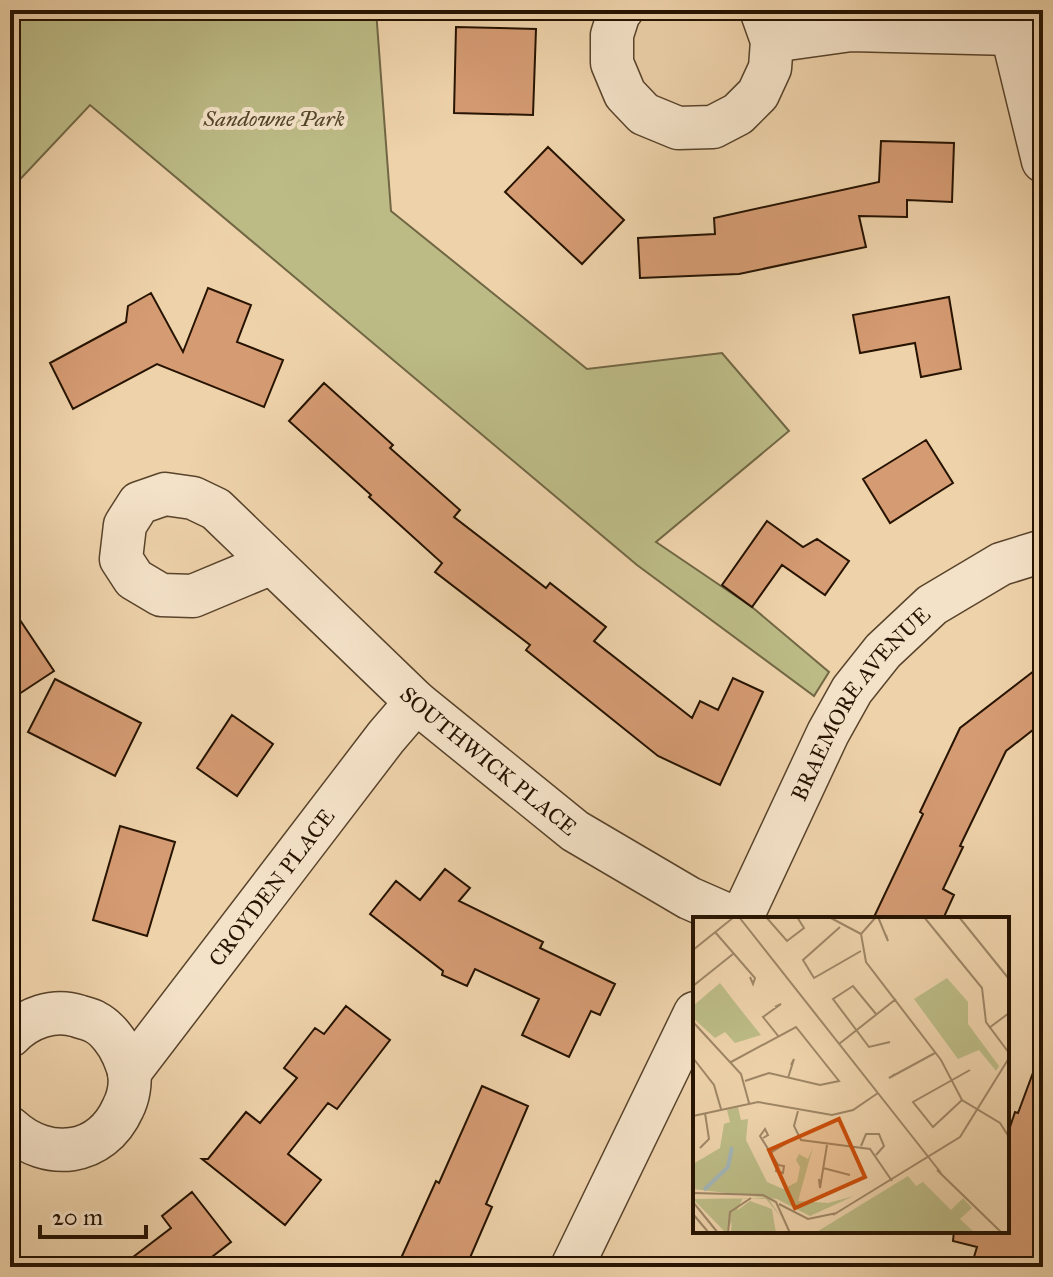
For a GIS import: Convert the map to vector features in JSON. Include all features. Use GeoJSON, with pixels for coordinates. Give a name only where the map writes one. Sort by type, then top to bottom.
{"type":"FeatureCollection","features":[{"type":"Feature","properties":{"kind":"street"},"geometry":{"type":"LineString","coordinates":[[622,10],[612,35],[612,63],[625,94],[644,114],[678,128],[713,127],[738,114],[758,94],[770,68],[767,25],[851,30],[1028,33],[1043,161]]}},
{"type":"Feature","properties":{"kind":"street","name":"BRAEMORE AVENUE"},"geometry":{"type":"LineString","coordinates":[[740,917],[828,733],[852,690],[883,651],[932,605],[1001,564],[1043,551]]}},
{"type":"Feature","properties":{"kind":"street","name":"SOUTHWICK PLACE"},"geometry":{"type":"LineString","coordinates":[[272,563],[416,702],[575,831],[689,898],[734,917]]}},
{"type":"Feature","properties":{"kind":"street","name":"CROYDEN PLACE"},"geometry":{"type":"LineString","coordinates":[[10,1128],[31,1144],[56,1151],[80,1148],[102,1137],[118,1119],[128,1097],[129,1073],[416,702]]}},
{"type":"Feature","properties":{"kind":"street"},"geometry":{"type":"LineString","coordinates":[[10,1036],[38,1016],[68,1013],[97,1023],[118,1044],[129,1073]]}},
{"type":"Feature","properties":{"kind":"street"},"geometry":{"type":"LineString","coordinates":[[572,1267],[693,1017]]}},
{"type":"Feature","properties":{"kind":"green space","name":"Sandowne Park"},"geometry":{"type":"Polygon","coordinates":[[[10,10],[376,10],[391,211],[587,369],[722,353],[789,431],[656,542],[752,607],[829,672],[814,696],[637,565],[90,105],[10,190],[10,10]]]}},
{"type":"Feature","properties":{"kind":"building"},"geometry":{"type":"Polygon","coordinates":[[[456,27],[536,29],[533,115],[454,113],[456,27]]]}},
{"type":"Feature","properties":{"kind":"building"},"geometry":{"type":"Polygon","coordinates":[[[881,141],[954,143],[952,202],[907,200],[907,217],[859,216],[866,247],[739,274],[640,278],[638,238],[715,234],[714,218],[879,182],[881,141]]]}},
{"type":"Feature","properties":{"kind":"building"},"geometry":{"type":"Polygon","coordinates":[[[548,147],[624,220],[582,264],[505,192],[548,147]]]}},
{"type":"Feature","properties":{"kind":"building"},"geometry":{"type":"Polygon","coordinates":[[[208,288],[251,305],[237,342],[283,360],[264,407],[157,364],[73,409],[50,363],[126,322],[128,306],[151,293],[183,352],[208,288]]]}},
{"type":"Feature","properties":{"kind":"building"},"geometry":{"type":"Polygon","coordinates":[[[949,297],[961,369],[921,377],[915,343],[860,353],[853,315],[949,297]]]}},
{"type":"Feature","properties":{"kind":"building"},"geometry":{"type":"Polygon","coordinates":[[[324,383],[393,445],[390,448],[460,510],[454,517],[546,588],[550,583],[606,627],[594,641],[692,718],[700,701],[718,710],[733,678],[763,692],[720,785],[658,756],[526,650],[530,645],[435,572],[442,563],[289,421],[324,383]]]}},
{"type":"Feature","properties":{"kind":"building"},"geometry":{"type":"Polygon","coordinates":[[[926,440],[953,483],[890,523],[863,479],[926,440]]]}},
{"type":"Feature","properties":{"kind":"building"},"geometry":{"type":"Polygon","coordinates":[[[767,521],[803,547],[817,539],[849,561],[825,595],[782,565],[752,607],[722,585],[767,521]]]}},
{"type":"Feature","properties":{"kind":"building"},"geometry":{"type":"Polygon","coordinates":[[[10,605],[54,671],[10,700],[10,605]]]}},
{"type":"Feature","properties":{"kind":"building"},"geometry":{"type":"Polygon","coordinates":[[[1043,664],[1043,722],[1006,751],[943,889],[954,895],[944,917],[874,917],[923,814],[920,812],[960,728],[1043,664]]]}},
{"type":"Feature","properties":{"kind":"building"},"geometry":{"type":"Polygon","coordinates":[[[55,679],[141,723],[115,776],[28,732],[55,679]]]}},
{"type":"Feature","properties":{"kind":"building"},"geometry":{"type":"Polygon","coordinates":[[[232,715],[273,744],[237,796],[197,768],[232,715]]]}},
{"type":"Feature","properties":{"kind":"building"},"geometry":{"type":"Polygon","coordinates":[[[120,826],[175,842],[147,936],[93,920],[120,826]]]}},
{"type":"Feature","properties":{"kind":"building"},"geometry":{"type":"Polygon","coordinates":[[[445,869],[470,888],[459,901],[543,942],[540,948],[615,984],[600,1015],[591,1011],[569,1057],[522,1035],[539,999],[475,969],[467,986],[442,975],[443,971],[370,914],[396,881],[420,900],[445,869]]]}},
{"type":"Feature","properties":{"kind":"building"},"geometry":{"type":"Polygon","coordinates":[[[346,1006],[390,1040],[337,1109],[328,1103],[288,1154],[321,1180],[285,1225],[202,1159],[208,1159],[246,1112],[260,1123],[297,1078],[284,1068],[315,1028],[324,1034],[346,1006]]]}},
{"type":"Feature","properties":{"kind":"building"},"geometry":{"type":"Polygon","coordinates":[[[1040,1054],[1043,1055],[1043,1264],[1027,1260],[1026,1267],[971,1267],[977,1247],[953,1241],[954,1233],[1009,1233],[1009,1130],[1015,1112],[1018,1113],[1040,1054]]]}},
{"type":"Feature","properties":{"kind":"building"},"geometry":{"type":"Polygon","coordinates":[[[482,1086],[528,1106],[486,1204],[492,1207],[466,1267],[397,1267],[436,1181],[439,1183],[482,1086]]]}},
{"type":"Feature","properties":{"kind":"building"},"geometry":{"type":"Polygon","coordinates":[[[192,1192],[231,1242],[199,1267],[120,1267],[171,1228],[162,1216],[192,1192]]]}}]}
